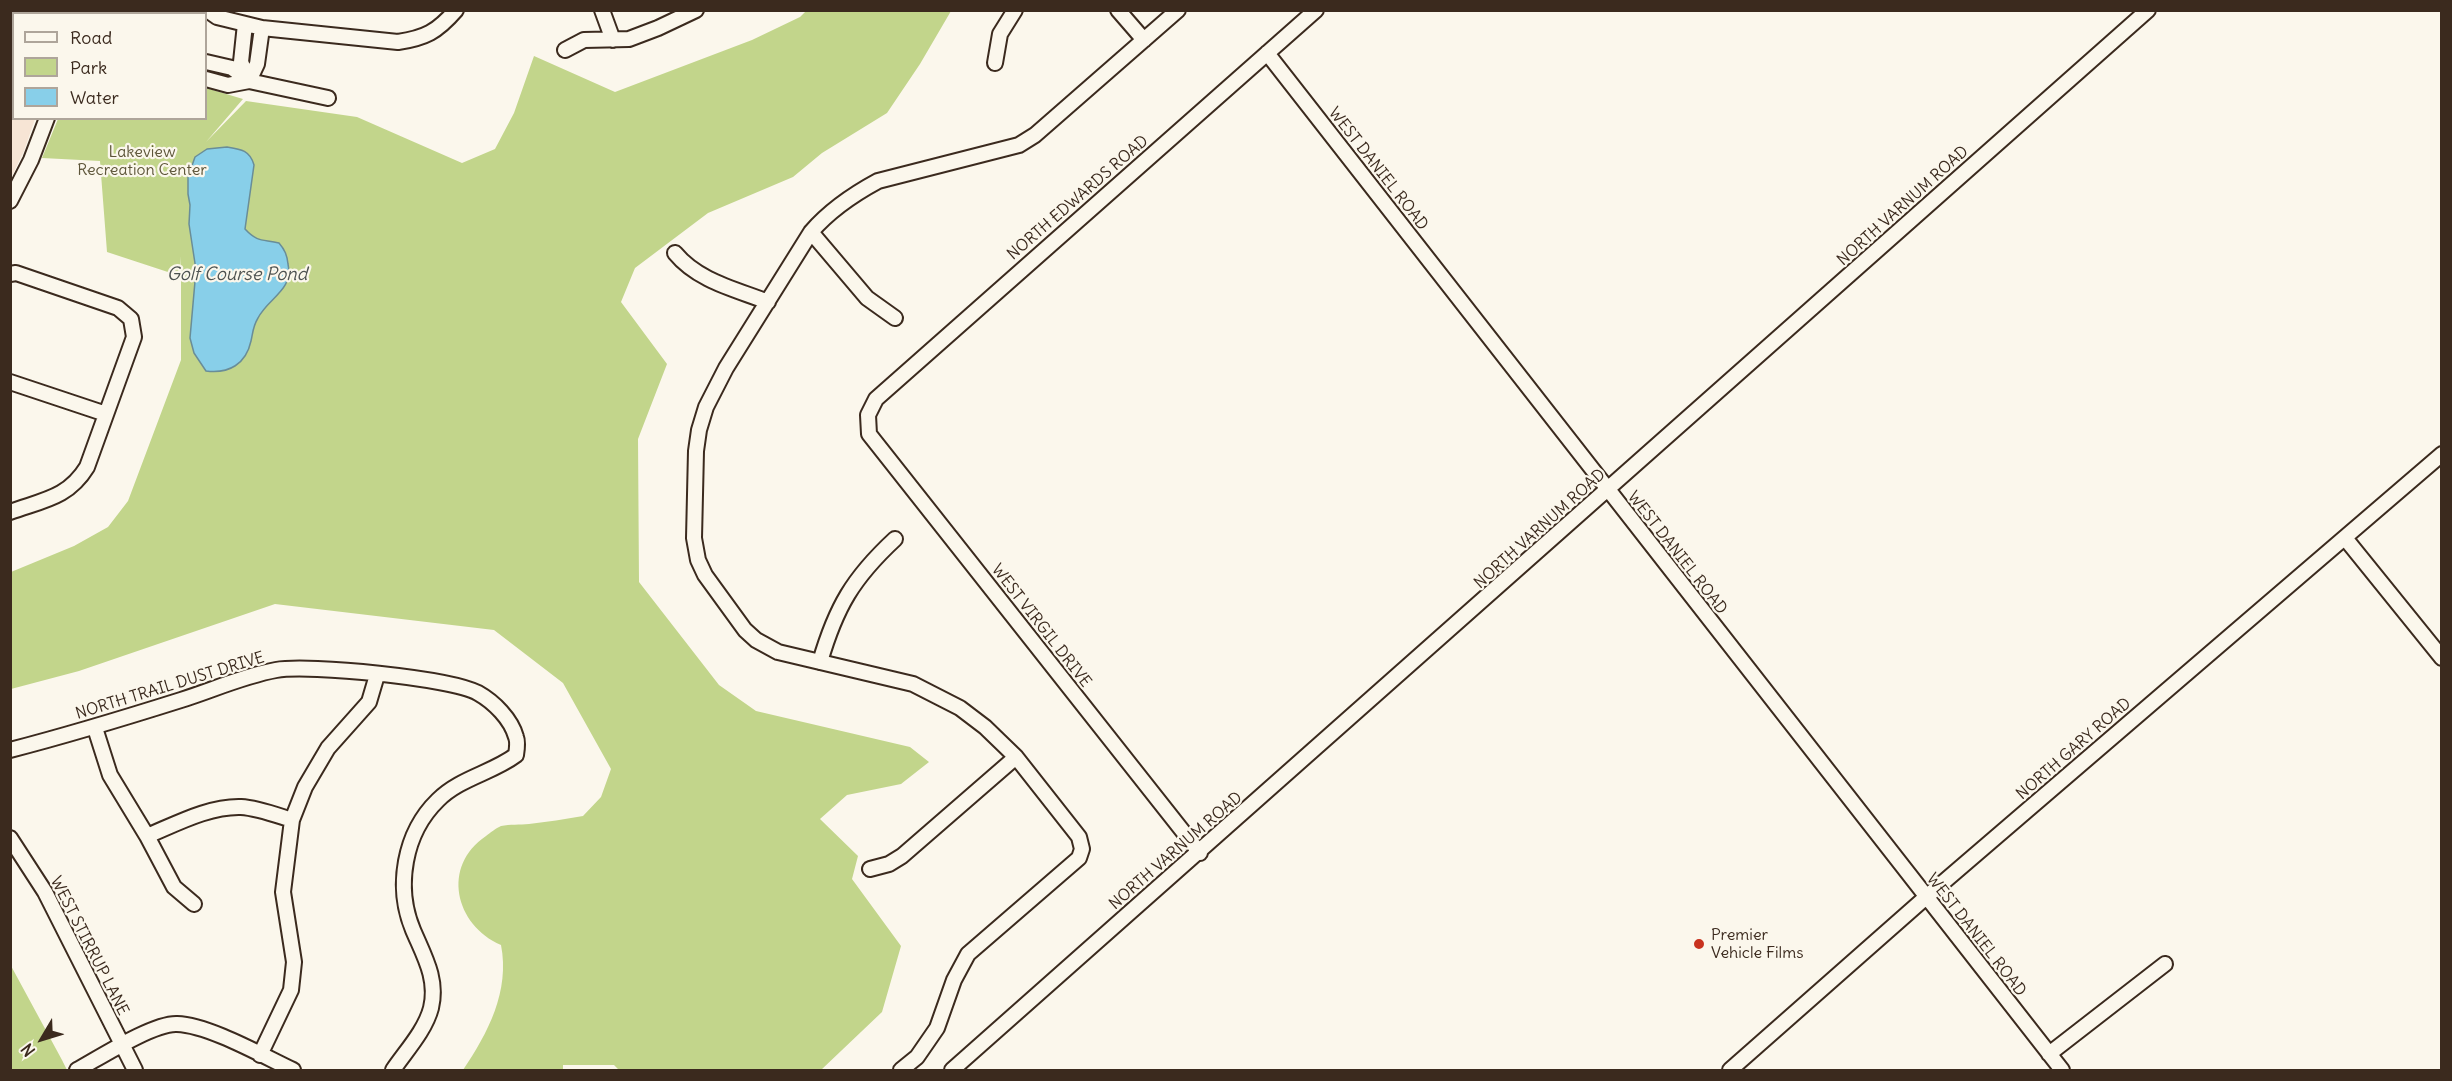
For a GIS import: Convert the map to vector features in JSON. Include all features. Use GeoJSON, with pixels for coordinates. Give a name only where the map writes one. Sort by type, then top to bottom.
{"type":"FeatureCollection","features":[{"type":"Feature","properties":{"kind":"street"},"geometry":{"type":"LineString","coordinates":[[207,10],[217,17],[262,28],[398,42],[418,39],[435,32],[456,10]]}},
{"type":"Feature","properties":{"kind":"street"},"geometry":{"type":"LineString","coordinates":[[602,10],[613,40]]}},
{"type":"Feature","properties":{"kind":"street"},"geometry":{"type":"LineString","coordinates":[[565,50],[584,40],[629,39],[696,10]]}},
{"type":"Feature","properties":{"kind":"street"},"geometry":{"type":"LineString","coordinates":[[995,63],[1000,34],[1015,10]]}},
{"type":"Feature","properties":{"kind":"street"},"geometry":{"type":"LineString","coordinates":[[1118,10],[1144,40]]}},
{"type":"Feature","properties":{"kind":"street"},"geometry":{"type":"LineString","coordinates":[[901,1071],[917,1057],[937,1028],[954,980],[968,954],[1079,858],[1082,849],[1079,837],[1016,757],[986,727],[940,696],[913,684],[778,652],[756,640],[745,630],[705,575],[698,560],[694,538],[696,451],[699,430],[706,407],[726,368],[811,232],[826,216],[878,181],[1012,147],[1035,135],[1178,10]]}},
{"type":"Feature","properties":{"kind":"street","name":"NORTH EDWARDS ROAD"},"geometry":{"type":"LineString","coordinates":[[868,415],[876,399],[1316,10]]}},
{"type":"Feature","properties":{"kind":"street","name":"NORTH VARNUM ROAD"},"geometry":{"type":"LineString","coordinates":[[952,1071],[2148,10]]}},
{"type":"Feature","properties":{"kind":"street"},"geometry":{"type":"LineString","coordinates":[[245,24],[241,62],[249,81]]}},
{"type":"Feature","properties":{"kind":"street"},"geometry":{"type":"LineString","coordinates":[[249,81],[257,64],[262,28]]}},
{"type":"Feature","properties":{"kind":"street","name":"WEST DANIEL ROAD"},"geometry":{"type":"LineString","coordinates":[[1267,53],[2062,1071]]}},
{"type":"Feature","properties":{"kind":"street"},"geometry":{"type":"LineString","coordinates":[[207,62],[232,68],[249,81]]}},
{"type":"Feature","properties":{"kind":"street"},"geometry":{"type":"LineString","coordinates":[[207,79],[228,85],[249,81],[328,98]]}},
{"type":"Feature","properties":{"kind":"street"},"geometry":{"type":"LineString","coordinates":[[10,201],[31,160],[46,120]]}},
{"type":"Feature","properties":{"kind":"street"},"geometry":{"type":"LineString","coordinates":[[811,232],[867,298],[895,318]]}},
{"type":"Feature","properties":{"kind":"street"},"geometry":{"type":"LineString","coordinates":[[675,253],[698,274],[768,302]]}},
{"type":"Feature","properties":{"kind":"street"},"geometry":{"type":"LineString","coordinates":[[10,274],[16,273],[118,308],[131,319],[134,337],[87,467],[78,481],[61,495],[10,512]]}},
{"type":"Feature","properties":{"kind":"street"},"geometry":{"type":"LineString","coordinates":[[10,381],[106,414]]}},
{"type":"Feature","properties":{"kind":"street","name":"WEST VIRGIL DRIVE"},"geometry":{"type":"LineString","coordinates":[[868,415],[869,434],[1200,852]]}},
{"type":"Feature","properties":{"kind":"street","name":"NORTH GARY ROAD"},"geometry":{"type":"LineString","coordinates":[[1730,1071],[1925,898],[2442,454]]}},
{"type":"Feature","properties":{"kind":"street"},"geometry":{"type":"LineString","coordinates":[[2345,538],[2442,658]]}},
{"type":"Feature","properties":{"kind":"street"},"geometry":{"type":"LineString","coordinates":[[820,662],[829,632],[845,598],[870,562],[895,539]]}},
{"type":"Feature","properties":{"kind":"street","name":"NORTH TRAIL DUST DRIVE"},"geometry":{"type":"LineString","coordinates":[[10,750],[95,728],[243,678],[279,669],[332,669],[458,686],[478,693],[496,706],[509,722],[517,738],[516,755],[505,764],[458,785],[440,798],[425,814],[415,830],[403,883],[405,903],[413,930],[426,956],[432,983],[431,1007],[425,1023],[393,1071]]}},
{"type":"Feature","properties":{"kind":"street"},"geometry":{"type":"LineString","coordinates":[[261,1055],[291,990],[294,962],[283,892],[292,819],[305,787],[328,748],[369,702],[377,675]]}},
{"type":"Feature","properties":{"kind":"street"},"geometry":{"type":"LineString","coordinates":[[95,728],[110,775],[147,836],[174,887],[194,904]]}},
{"type":"Feature","properties":{"kind":"street"},"geometry":{"type":"LineString","coordinates":[[870,869],[889,864],[902,856],[1016,757]]}},
{"type":"Feature","properties":{"kind":"street"},"geometry":{"type":"LineString","coordinates":[[147,836],[206,812],[224,808],[242,807],[292,819]]}},
{"type":"Feature","properties":{"kind":"street","name":"WEST STIRRUP LANE"},"geometry":{"type":"LineString","coordinates":[[10,838],[45,892],[135,1071]]}},
{"type":"Feature","properties":{"kind":"street"},"geometry":{"type":"LineString","coordinates":[[2049,1054],[2165,964]]}},
{"type":"Feature","properties":{"kind":"street"},"geometry":{"type":"LineString","coordinates":[[77,1071],[122,1045],[154,1030],[176,1023],[202,1029],[293,1071]]}},
{"type":"Feature","properties":{"kind":"shaded area"},"geometry":{"type":"Polygon","coordinates":[[[10,11],[17,12],[12,12],[12,120],[35,120],[24,151],[11,178],[10,11]]]}},
{"type":"Feature","properties":{"kind":"green space","name":"Lakeview Recreation Center"},"geometry":{"type":"Polygon","coordinates":[[[806,11],[951,11],[920,64],[887,113],[822,153],[793,177],[708,213],[635,268],[621,302],[667,364],[638,439],[639,582],[719,685],[756,711],[910,747],[929,762],[901,784],[847,795],[820,819],[858,856],[852,879],[901,946],[882,1012],[821,1070],[619,1070],[614,1065],[563,1065],[563,1070],[463,1070],[481,1041],[495,1011],[500,995],[503,962],[501,945],[485,936],[464,910],[459,894],[459,878],[463,863],[472,848],[501,826],[583,816],[601,797],[611,769],[563,683],[494,630],[275,604],[79,671],[11,689],[11,572],[74,546],[108,527],[128,501],[181,360],[181,256],[180,276],[107,252],[100,161],[42,158],[58,120],[207,120],[207,88],[243,99],[206,142],[246,101],[357,117],[462,163],[495,149],[514,113],[534,56],[615,92],[752,40],[800,17],[806,11]]]}},
{"type":"Feature","properties":{"kind":"green space"},"geometry":{"type":"Polygon","coordinates":[[[10,964],[62,1060],[67,1070],[11,1070],[10,964]]]}},
{"type":"Feature","properties":{"kind":"water","name":"Golf Course Pond"},"geometry":{"type":"Polygon","coordinates":[[[227,147],[247,153],[254,165],[245,229],[257,239],[279,243],[288,261],[289,273],[284,287],[256,321],[245,356],[235,366],[214,372],[206,371],[194,353],[190,338],[196,270],[189,224],[188,177],[195,157],[207,149],[227,147]]]}},
{"type":"Feature","properties":{"kind":"place","name":"Premier Vehicle Films"},"geometry":{"type":"Point","coordinates":[1699,944]}}]}
